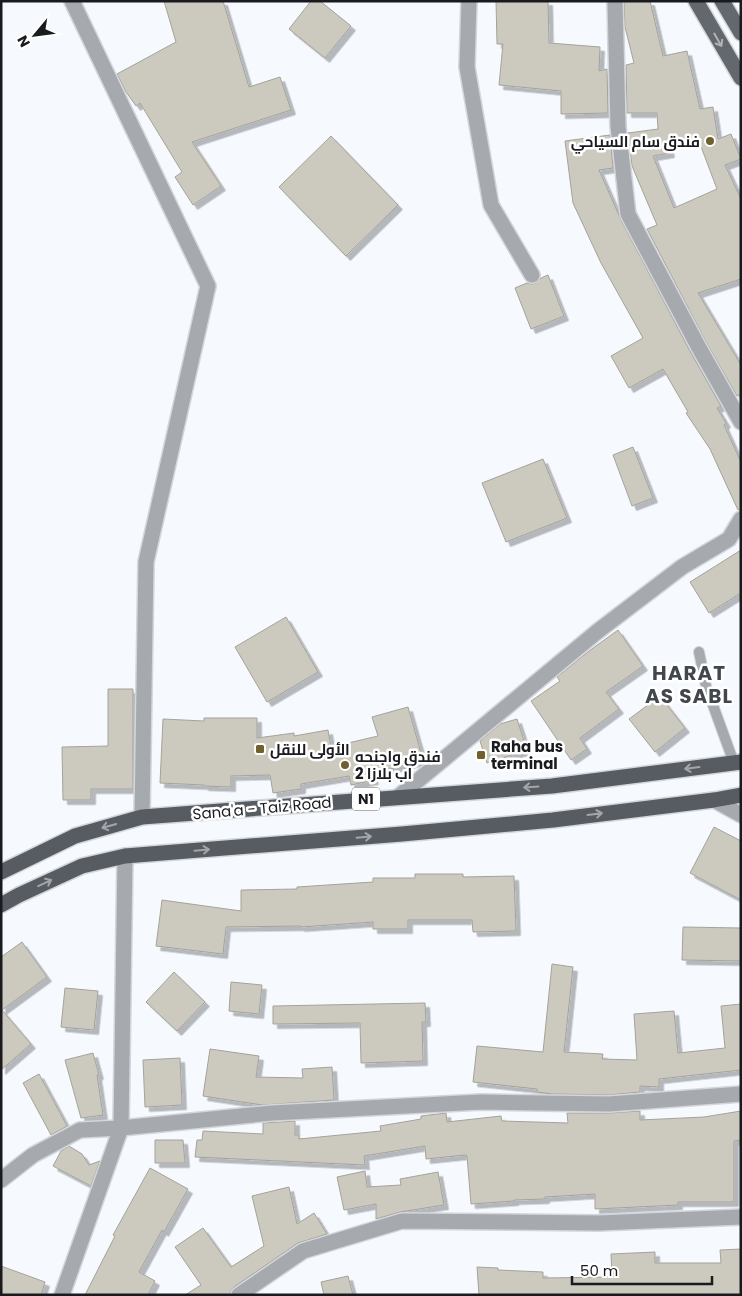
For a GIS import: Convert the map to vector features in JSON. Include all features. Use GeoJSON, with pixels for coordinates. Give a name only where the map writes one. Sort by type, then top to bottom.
{"type":"FeatureCollection","features":[{"type":"Feature","properties":{"kind":"highway","name":"Sana'a - Taiz Road"},"geometry":{"type":"LineString","coordinates":[[1,872],[75,836],[142,817],[552,786],[738,762]]}},
{"type":"Feature","properties":{"kind":"highway"},"geometry":{"type":"LineString","coordinates":[[1,905],[82,866],[125,856],[525,822],[714,800],[741,795]]}},
{"type":"Feature","properties":{"kind":"main road"},"geometry":{"type":"LineString","coordinates":[[696,1],[741,78]]}},
{"type":"Feature","properties":{"kind":"main road"},"geometry":{"type":"LineString","coordinates":[[722,1],[741,32]]}},
{"type":"Feature","properties":{"kind":"street"},"geometry":{"type":"LineString","coordinates":[[72,1],[208,286],[146,562],[142,817]]}},
{"type":"Feature","properties":{"kind":"street"},"geometry":{"type":"LineString","coordinates":[[468,1],[467,67],[491,205],[532,275]]}},
{"type":"Feature","properties":{"kind":"street"},"geometry":{"type":"LineString","coordinates":[[615,1],[618,126],[628,214],[698,346],[741,422]]}},
{"type":"Feature","properties":{"kind":"street"},"geometry":{"type":"LineString","coordinates":[[398,797],[598,630],[682,567],[729,539],[741,519]]}},
{"type":"Feature","properties":{"kind":"street"},"geometry":{"type":"LineString","coordinates":[[714,800],[741,815]]}},
{"type":"Feature","properties":{"kind":"street"},"geometry":{"type":"LineString","coordinates":[[62,1295],[121,1128],[125,856]]}},
{"type":"Feature","properties":{"kind":"street"},"geometry":{"type":"LineString","coordinates":[[1,1180],[32,1155],[80,1130],[282,1113],[481,1102],[609,1104],[741,1094]]}},
{"type":"Feature","properties":{"kind":"street"},"geometry":{"type":"LineString","coordinates":[[239,1295],[303,1251],[402,1221],[599,1223],[741,1216]]}},
{"type":"Feature","properties":{"kind":"lane"},"geometry":{"type":"LineString","coordinates":[[699,652],[706,686],[738,762]]}},
{"type":"Feature","properties":{"kind":"building"},"geometry":{"type":"Polygon","coordinates":[[[164,1],[223,1],[249,87],[280,77],[291,110],[192,142],[221,186],[193,205],[175,177],[182,172],[140,103],[136,106],[117,74],[176,42],[164,1]]]}},
{"type":"Feature","properties":{"kind":"building"},"geometry":{"type":"Polygon","coordinates":[[[311,1],[320,1],[351,26],[325,58],[289,29],[311,1]]]}},
{"type":"Feature","properties":{"kind":"building"},"geometry":{"type":"Polygon","coordinates":[[[496,1],[548,1],[549,43],[600,47],[599,71],[607,69],[608,113],[561,114],[561,91],[499,85],[503,44],[497,44],[496,1]]]}},
{"type":"Feature","properties":{"kind":"building"},"geometry":{"type":"Polygon","coordinates":[[[624,1],[650,1],[663,56],[687,51],[700,109],[713,107],[718,139],[731,134],[741,159],[725,165],[741,199],[741,279],[698,293],[741,365],[741,394],[737,396],[706,342],[647,229],[657,225],[632,166],[628,133],[658,129],[657,113],[627,113],[626,65],[634,63],[625,27],[624,1]],[[697,136],[667,141],[670,153],[653,156],[674,208],[717,189],[697,136]]]}},
{"type":"Feature","properties":{"kind":"building"},"geometry":{"type":"Polygon","coordinates":[[[610,135],[613,168],[599,170],[620,218],[721,406],[717,408],[726,423],[724,425],[741,462],[741,510],[738,510],[710,449],[686,413],[688,412],[663,369],[629,388],[611,356],[643,338],[601,263],[573,203],[565,141],[610,135]]]}},
{"type":"Feature","properties":{"kind":"building"},"geometry":{"type":"Polygon","coordinates":[[[331,136],[398,205],[346,256],[279,187],[331,136]]]}},
{"type":"Feature","properties":{"kind":"building"},"geometry":{"type":"Polygon","coordinates":[[[548,275],[564,316],[531,329],[515,288],[527,283],[536,283],[548,275]]]}},
{"type":"Feature","properties":{"kind":"building"},"geometry":{"type":"Polygon","coordinates":[[[633,447],[653,498],[632,506],[613,455],[633,447]]]}},
{"type":"Feature","properties":{"kind":"building"},"geometry":{"type":"Polygon","coordinates":[[[543,459],[567,518],[506,542],[482,483],[543,459]]]}},
{"type":"Feature","properties":{"kind":"building"},"geometry":{"type":"Polygon","coordinates":[[[741,550],[741,593],[709,613],[690,582],[741,550]]]}},
{"type":"Feature","properties":{"kind":"building"},"geometry":{"type":"Polygon","coordinates":[[[286,617],[318,672],[267,702],[235,647],[286,617]]]}},
{"type":"Feature","properties":{"kind":"building"},"geometry":{"type":"Polygon","coordinates":[[[618,630],[643,666],[606,692],[619,709],[580,738],[587,749],[571,760],[531,701],[560,681],[557,677],[618,630]]]}},
{"type":"Feature","properties":{"kind":"building"},"geometry":{"type":"Polygon","coordinates":[[[108,689],[133,689],[133,789],[91,789],[91,800],[63,800],[62,747],[108,746],[108,689]]]}},
{"type":"Feature","properties":{"kind":"building"},"geometry":{"type":"Polygon","coordinates":[[[660,696],[685,728],[655,752],[629,719],[660,696]]]}},
{"type":"Feature","properties":{"kind":"building"},"geometry":{"type":"Polygon","coordinates":[[[408,707],[423,760],[372,774],[374,780],[351,785],[349,776],[301,784],[301,789],[273,793],[270,775],[231,776],[231,787],[160,783],[163,719],[204,721],[204,718],[257,718],[257,738],[294,733],[294,736],[328,730],[331,747],[378,736],[372,717],[408,707]]]}},
{"type":"Feature","properties":{"kind":"building"},"geometry":{"type":"Polygon","coordinates":[[[517,719],[527,750],[487,763],[480,741],[500,724],[517,719]]]}},
{"type":"Feature","properties":{"kind":"building"},"geometry":{"type":"Polygon","coordinates":[[[714,827],[741,841],[741,900],[690,873],[714,827]]]}},
{"type":"Feature","properties":{"kind":"building"},"geometry":{"type":"Polygon","coordinates":[[[415,874],[463,874],[463,877],[514,876],[516,931],[473,932],[472,920],[408,920],[408,929],[373,929],[373,922],[300,927],[226,927],[223,954],[156,946],[162,900],[241,911],[241,890],[297,889],[297,887],[373,882],[373,878],[415,878],[415,874]]]}},
{"type":"Feature","properties":{"kind":"building"},"geometry":{"type":"Polygon","coordinates":[[[683,927],[741,928],[741,961],[682,960],[683,927]]]}},
{"type":"Feature","properties":{"kind":"building"},"geometry":{"type":"Polygon","coordinates":[[[22,942],[47,977],[2,1010],[31,1044],[1,1070],[1,957],[22,942]]]}},
{"type":"Feature","properties":{"kind":"building"},"geometry":{"type":"Polygon","coordinates":[[[552,964],[573,967],[564,1052],[603,1054],[602,1059],[637,1060],[634,1014],[674,1011],[678,1053],[725,1048],[721,1006],[741,1004],[741,1070],[659,1079],[659,1087],[640,1086],[640,1092],[609,1095],[553,1094],[537,1092],[537,1089],[473,1082],[477,1046],[543,1052],[552,964]]]}},
{"type":"Feature","properties":{"kind":"building"},"geometry":{"type":"Polygon","coordinates":[[[174,972],[205,1002],[177,1031],[146,1002],[174,972]]]}},
{"type":"Feature","properties":{"kind":"building"},"geometry":{"type":"Polygon","coordinates":[[[231,982],[262,985],[259,1014],[229,1011],[231,982]]]}},
{"type":"Feature","properties":{"kind":"building"},"geometry":{"type":"Polygon","coordinates":[[[65,988],[98,991],[94,1030],[61,1027],[65,988]]]}},
{"type":"Feature","properties":{"kind":"building"},"geometry":{"type":"Polygon","coordinates":[[[425,1003],[426,1022],[422,1022],[423,1061],[361,1063],[360,1023],[273,1024],[273,1006],[425,1003]]]}},
{"type":"Feature","properties":{"kind":"building"},"geometry":{"type":"Polygon","coordinates":[[[210,1049],[259,1056],[256,1077],[303,1078],[302,1069],[332,1067],[334,1100],[262,1105],[203,1096],[210,1049]]]}},
{"type":"Feature","properties":{"kind":"building"},"geometry":{"type":"Polygon","coordinates":[[[93,1053],[99,1075],[97,1075],[103,1115],[81,1118],[65,1060],[93,1053]]]}},
{"type":"Feature","properties":{"kind":"building"},"geometry":{"type":"Polygon","coordinates":[[[180,1058],[182,1105],[145,1107],[143,1060],[180,1058]]]}},
{"type":"Feature","properties":{"kind":"building"},"geometry":{"type":"Polygon","coordinates":[[[39,1074],[67,1126],[51,1135],[23,1083],[39,1074]]]}},
{"type":"Feature","properties":{"kind":"building"},"geometry":{"type":"Polygon","coordinates":[[[640,1111],[640,1120],[704,1117],[741,1111],[741,1140],[734,1141],[734,1202],[678,1202],[678,1205],[595,1209],[595,1194],[471,1204],[467,1156],[426,1159],[425,1146],[364,1156],[365,1165],[195,1157],[197,1140],[202,1140],[203,1131],[263,1134],[263,1123],[295,1121],[295,1135],[299,1135],[299,1139],[381,1131],[380,1126],[421,1119],[421,1116],[446,1113],[447,1122],[501,1116],[502,1121],[568,1123],[567,1113],[640,1111]]]}},
{"type":"Feature","properties":{"kind":"building"},"geometry":{"type":"Polygon","coordinates":[[[155,1140],[183,1140],[185,1163],[155,1163],[155,1140]]]}},
{"type":"Feature","properties":{"kind":"building"},"geometry":{"type":"Polygon","coordinates":[[[69,1146],[82,1154],[89,1165],[100,1161],[91,1186],[53,1166],[61,1151],[69,1146]]]}},
{"type":"Feature","properties":{"kind":"building"},"geometry":{"type":"Polygon","coordinates":[[[150,1168],[188,1189],[164,1232],[162,1230],[139,1272],[155,1281],[148,1295],[85,1295],[115,1236],[113,1235],[150,1168]]]}},
{"type":"Feature","properties":{"kind":"building"},"geometry":{"type":"Polygon","coordinates":[[[365,1171],[367,1187],[401,1185],[400,1179],[438,1172],[444,1205],[400,1212],[376,1219],[376,1204],[344,1210],[337,1177],[365,1171]]]}},
{"type":"Feature","properties":{"kind":"building"},"geometry":{"type":"Polygon","coordinates":[[[289,1187],[297,1224],[314,1213],[327,1234],[298,1243],[234,1287],[230,1295],[185,1295],[201,1285],[175,1247],[203,1228],[231,1267],[264,1246],[252,1196],[289,1187]]]}},
{"type":"Feature","properties":{"kind":"building"},"geometry":{"type":"Polygon","coordinates":[[[741,1249],[741,1295],[479,1295],[477,1267],[543,1272],[543,1278],[612,1277],[611,1254],[655,1252],[655,1263],[721,1263],[720,1250],[741,1249]]]}},
{"type":"Feature","properties":{"kind":"building"},"geometry":{"type":"Polygon","coordinates":[[[1,1266],[45,1282],[41,1295],[1,1295],[1,1266]]]}},
{"type":"Feature","properties":{"kind":"building"},"geometry":{"type":"Polygon","coordinates":[[[348,1276],[353,1295],[324,1295],[321,1282],[348,1276]]]}},
{"type":"Feature","properties":{"kind":"place","name":"فندق سام السياحي"},"geometry":{"type":"Point","coordinates":[710,141]}},
{"type":"Feature","properties":{"kind":"place","name":"الأولى للنقل"},"geometry":{"type":"Point","coordinates":[260,749]}},
{"type":"Feature","properties":{"kind":"place","name":"Raha bus terminal"},"geometry":{"type":"Point","coordinates":[481,755]}},
{"type":"Feature","properties":{"kind":"place","name":"فندق واجنحه اب بلازا 2"},"geometry":{"type":"Point","coordinates":[345,765]}},
{"type":"Feature","properties":{"kind":"district","name":"HARAT AS SABL"},"geometry":{"type":"Point","coordinates":[689,684]}}]}
